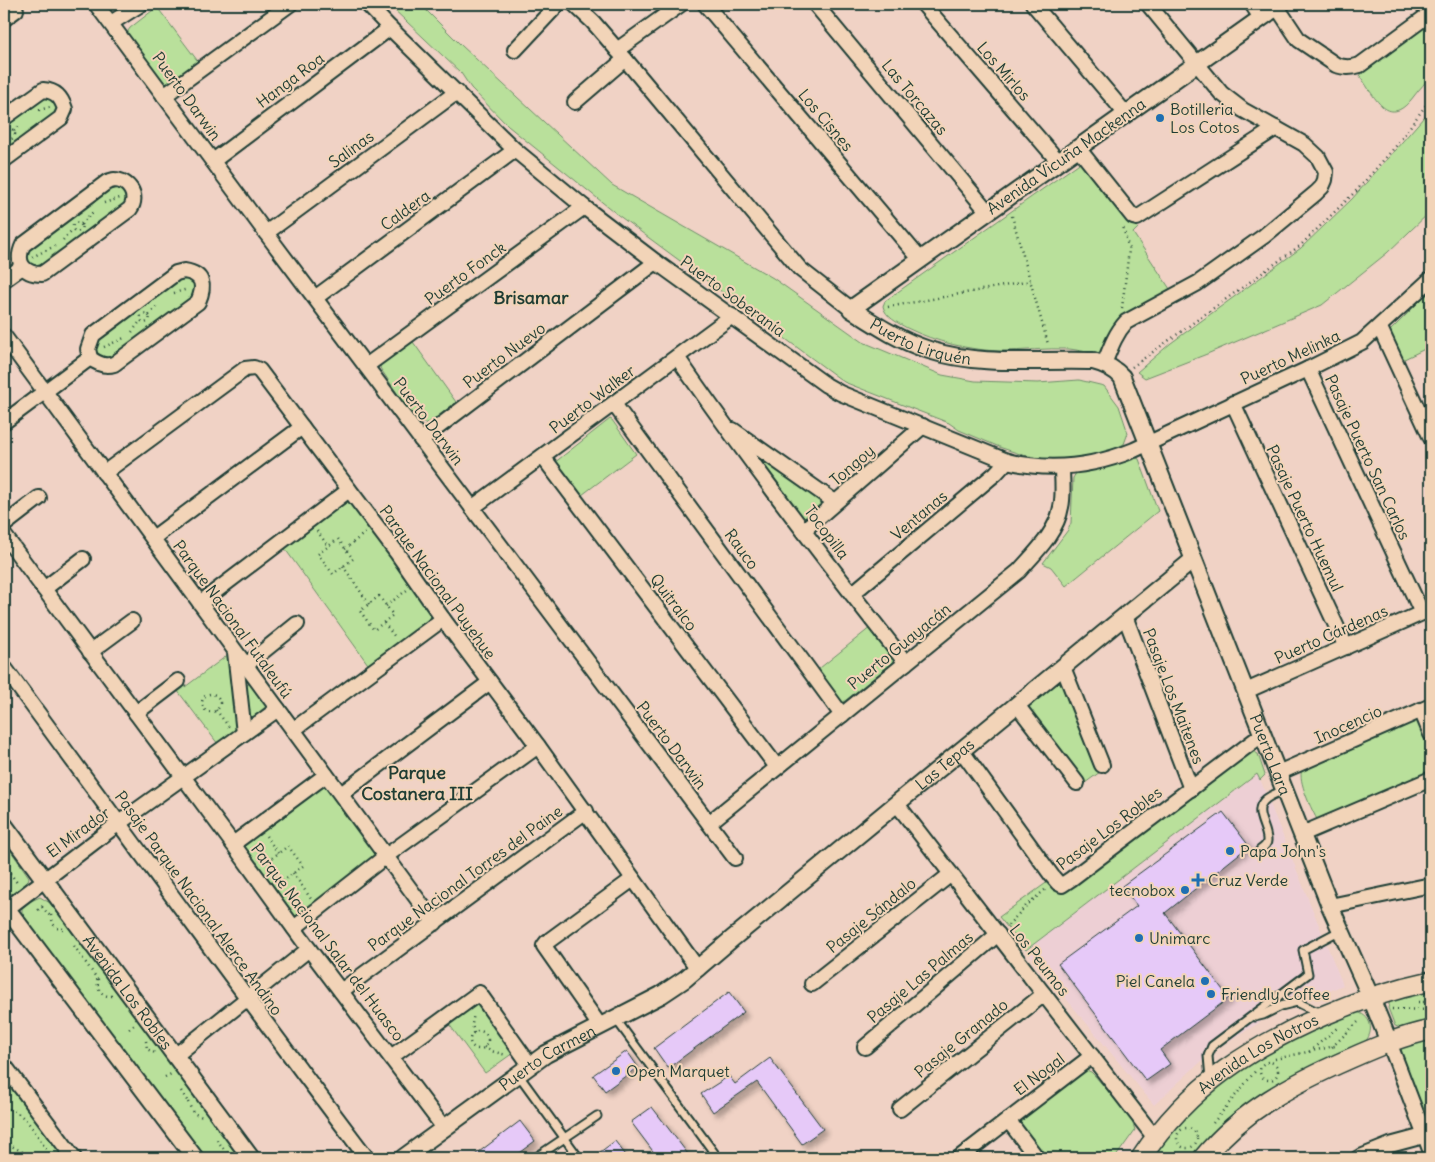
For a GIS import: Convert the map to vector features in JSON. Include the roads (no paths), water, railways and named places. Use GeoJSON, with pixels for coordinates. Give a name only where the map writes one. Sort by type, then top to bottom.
{"type":"FeatureCollection","features":[{"type":"Feature","properties":{"kind":"main road","name":"Avenida Los Notros"},"geometry":{"type":"LineString","coordinates":[[1140,1158],[1180,1110],[1210,1081],[1226,1070],[1277,1039],[1337,1019],[1371,998],[1431,981]]}},
{"type":"Feature","properties":{"kind":"main road"},"geometry":{"type":"LineString","coordinates":[[1203,1158],[1248,1114],[1305,1078],[1389,1042],[1431,1030]]}},
{"type":"Feature","properties":{"kind":"street","name":"Puerto Darwin"},"geometry":{"type":"LineString","coordinates":[[96,4],[735,858]]}},
{"type":"Feature","properties":{"kind":"street"},"geometry":{"type":"LineString","coordinates":[[111,24],[141,4]]}},
{"type":"Feature","properties":{"kind":"street"},"geometry":{"type":"LineString","coordinates":[[164,96],[290,4]]}},
{"type":"Feature","properties":{"kind":"street","name":"Puerto Soberanía"},"geometry":{"type":"LineString","coordinates":[[367,4],[515,150],[584,207],[656,262],[840,393],[1007,461],[1036,466],[1062,467],[1086,465],[1109,459],[1149,443]]}},
{"type":"Feature","properties":{"kind":"street"},"geometry":{"type":"LineString","coordinates":[[515,50],[558,4]]}},
{"type":"Feature","properties":{"kind":"street","name":"Puerto Lirquén"},"geometry":{"type":"LineString","coordinates":[[574,4],[593,22],[621,54],[800,269],[851,309],[895,336],[945,355],[984,360],[1080,360],[1104,364]]}},
{"type":"Feature","properties":{"kind":"street"},"geometry":{"type":"LineString","coordinates":[[575,102],[621,54],[681,4]]}},
{"type":"Feature","properties":{"kind":"street","name":"Los Cisnes"},"geometry":{"type":"LineString","coordinates":[[705,4],[920,259]]}},
{"type":"Feature","properties":{"kind":"street","name":"Las Torcazas"},"geometry":{"type":"LineString","coordinates":[[815,4],[988,212]]}},
{"type":"Feature","properties":{"kind":"street","name":"Los Mirlos"},"geometry":{"type":"LineString","coordinates":[[923,4],[1059,162]]}},
{"type":"Feature","properties":{"kind":"street"},"geometry":{"type":"LineString","coordinates":[[1033,4],[1126,114]]}},
{"type":"Feature","properties":{"kind":"street"},"geometry":{"type":"LineString","coordinates":[[1252,4],[1261,18]]}},
{"type":"Feature","properties":{"kind":"street"},"geometry":{"type":"LineString","coordinates":[[1104,364],[1121,327],[1198,283],[1264,236],[1308,201],[1322,187],[1326,180],[1326,172],[1318,156],[1232,102],[1209,79],[1150,5]]}},
{"type":"Feature","properties":{"kind":"street"},"geometry":{"type":"LineString","coordinates":[[1279,5],[1299,40],[1336,65],[1343,67],[1360,65],[1431,13]]}},
{"type":"Feature","properties":{"kind":"street","name":"Avenida Vicuña Mackenna"},"geometry":{"type":"LineString","coordinates":[[851,309],[1279,5]]}},
{"type":"Feature","properties":{"kind":"street"},"geometry":{"type":"LineString","coordinates":[[4,19],[16,10]]}},
{"type":"Feature","properties":{"kind":"street","name":"Hanga Roa"},"geometry":{"type":"LineString","coordinates":[[213,161],[390,28]]}},
{"type":"Feature","properties":{"kind":"street"},"geometry":{"type":"LineString","coordinates":[[4,118],[43,90],[52,91],[60,96],[64,103],[65,109],[61,118],[4,160]]}},
{"type":"Feature","properties":{"kind":"street","name":"Salinas"},"geometry":{"type":"LineString","coordinates":[[266,233],[457,92]]}},
{"type":"Feature","properties":{"kind":"street"},"geometry":{"type":"LineString","coordinates":[[1078,148],[1133,217],[1137,218],[1276,128]]}},
{"type":"Feature","properties":{"kind":"street","name":"Caldera"},"geometry":{"type":"LineString","coordinates":[[315,298],[515,150]]}},
{"type":"Feature","properties":{"kind":"street"},"geometry":{"type":"LineString","coordinates":[[4,280],[20,264],[23,245],[107,182],[120,180],[125,183],[133,194],[133,204],[130,210],[42,274],[31,273],[20,264]]}},
{"type":"Feature","properties":{"kind":"street","name":"Puerto Fonck"},"geometry":{"type":"LineString","coordinates":[[366,366],[584,207]]}},
{"type":"Feature","properties":{"kind":"street","name":"Puerto Nuevo"},"geometry":{"type":"LineString","coordinates":[[421,440],[656,262]]}},
{"type":"Feature","properties":{"kind":"street"},"geometry":{"type":"LineString","coordinates":[[191,272],[200,279],[203,289],[198,302],[114,364],[108,366],[101,364],[90,356],[89,342],[93,335],[176,273],[191,272]]}},
{"type":"Feature","properties":{"kind":"street","name":"Puerto Melinka"},"geometry":{"type":"LineString","coordinates":[[1149,443],[1362,342],[1380,328],[1431,279]]}},
{"type":"Feature","properties":{"kind":"street","name":"Puerto Walker"},"geometry":{"type":"LineString","coordinates":[[472,508],[732,316]]}},
{"type":"Feature","properties":{"kind":"street"},"geometry":{"type":"LineString","coordinates":[[1380,328],[1431,438]]}},
{"type":"Feature","properties":{"kind":"street","name":"Parque Nacional Futaleufú"},"geometry":{"type":"LineString","coordinates":[[4,336],[435,922]]}},
{"type":"Feature","properties":{"kind":"street"},"geometry":{"type":"LineString","coordinates":[[4,422],[90,356]]}},
{"type":"Feature","properties":{"kind":"street","name":"Tocopilla"},"geometry":{"type":"LineString","coordinates":[[677,357],[722,422],[906,663]]}},
{"type":"Feature","properties":{"kind":"street","name":"Puerto Lara"},"geometry":{"type":"LineString","coordinates":[[1104,364],[1115,370],[1122,378],[1149,443],[1193,560],[1330,906],[1428,1135],[1431,1152]]}},
{"type":"Feature","properties":{"kind":"street","name":"Parque Nacional Puyehue"},"geometry":{"type":"LineString","coordinates":[[104,473],[245,368],[254,368],[263,374],[586,811],[698,970]]}},
{"type":"Feature","properties":{"kind":"street","name":"Pasaje Puerto San Carlos"},"geometry":{"type":"LineString","coordinates":[[1308,369],[1427,611]]}},
{"type":"Feature","properties":{"kind":"street","name":"Pasaje Puerto Huemul"},"geometry":{"type":"LineString","coordinates":[[1233,403],[1346,647]]}},
{"type":"Feature","properties":{"kind":"street","name":"Rauco"},"geometry":{"type":"LineString","coordinates":[[614,404],[842,715]]}},
{"type":"Feature","properties":{"kind":"street","name":"Tocopilla"},"geometry":{"type":"LineString","coordinates":[[722,422],[835,502]]}},
{"type":"Feature","properties":{"kind":"street","name":"Tongoy"},"geometry":{"type":"LineString","coordinates":[[804,530],[923,426]]}},
{"type":"Feature","properties":{"kind":"street"},"geometry":{"type":"LineString","coordinates":[[153,538],[302,427]]}},
{"type":"Feature","properties":{"kind":"street","name":"Quitralco"},"geometry":{"type":"LineString","coordinates":[[543,457],[777,767]]}},
{"type":"Feature","properties":{"kind":"street","name":"Ventanas"},"geometry":{"type":"LineString","coordinates":[[852,594],[996,474],[1007,461]]}},
{"type":"Feature","properties":{"kind":"street","name":"Puerto Guayacán"},"geometry":{"type":"LineString","coordinates":[[709,823],[1019,571],[1048,536],[1058,520],[1062,506],[1062,467]]}},
{"type":"Feature","properties":{"kind":"street"},"geometry":{"type":"LineString","coordinates":[[200,603],[349,490]]}},
{"type":"Feature","properties":{"kind":"street"},"geometry":{"type":"LineString","coordinates":[[4,524],[39,498]]}},
{"type":"Feature","properties":{"kind":"street","name":"Parque Nacional Salar del Huasco"},"geometry":{"type":"LineString","coordinates":[[4,536],[184,777],[309,949],[444,1128]]}},
{"type":"Feature","properties":{"kind":"street"},"geometry":{"type":"LineString","coordinates":[[44,589],[83,559]]}},
{"type":"Feature","properties":{"kind":"street","name":"Las Tepas"},"geometry":{"type":"LineString","coordinates":[[698,970],[733,938],[1193,560]]}},
{"type":"Feature","properties":{"kind":"street","name":"Puerto Cárdenas"},"geometry":{"type":"LineString","coordinates":[[1246,691],[1427,611]]}},
{"type":"Feature","properties":{"kind":"street","name":"Pasaje Los Maitenes"},"geometry":{"type":"LineString","coordinates":[[1125,616],[1191,789]]}},
{"type":"Feature","properties":{"kind":"street"},"geometry":{"type":"LineString","coordinates":[[293,730],[443,619]]}},
{"type":"Feature","properties":{"kind":"street"},"geometry":{"type":"LineString","coordinates":[[90,652],[132,621]]}},
{"type":"Feature","properties":{"kind":"street"},"geometry":{"type":"LineString","coordinates":[[246,665],[297,624]]}},
{"type":"Feature","properties":{"kind":"street"},"geometry":{"type":"LineString","coordinates":[[235,651],[240,736]]}},
{"type":"Feature","properties":{"kind":"street","name":"Pasaje Parque Nacional Alerce Andino"},"geometry":{"type":"LineString","coordinates":[[4,667],[247,1000],[366,1158]]}},
{"type":"Feature","properties":{"kind":"street"},"geometry":{"type":"LineString","coordinates":[[1062,667],[1102,765]]}},
{"type":"Feature","properties":{"kind":"street"},"geometry":{"type":"LineString","coordinates":[[136,713],[178,681]]}},
{"type":"Feature","properties":{"kind":"street"},"geometry":{"type":"LineString","coordinates":[[341,794],[490,682]]}},
{"type":"Feature","properties":{"kind":"street"},"geometry":{"type":"LineString","coordinates":[[1017,704],[1077,783]]}},
{"type":"Feature","properties":{"kind":"street"},"geometry":{"type":"LineString","coordinates":[[1426,708],[1431,734]]}},
{"type":"Feature","properties":{"kind":"street","name":"Inocencio"},"geometry":{"type":"LineString","coordinates":[[1278,773],[1426,708]]}},
{"type":"Feature","properties":{"kind":"street","name":"El Mirador"},"geometry":{"type":"LineString","coordinates":[[5,908],[119,823],[278,709]]}},
{"type":"Feature","properties":{"kind":"street","name":"Pasaje Los Robles"},"geometry":{"type":"LineString","coordinates":[[962,750],[1058,883],[1062,884],[1263,734]]}},
{"type":"Feature","properties":{"kind":"street"},"geometry":{"type":"LineString","coordinates":[[294,928],[386,856],[538,746]]}},
{"type":"Feature","properties":{"kind":"street"},"geometry":{"type":"LineString","coordinates":[[233,844],[326,774]]}},
{"type":"Feature","properties":{"kind":"street"},"geometry":{"type":"LineString","coordinates":[[1302,834],[1431,779]]}},
{"type":"Feature","properties":{"kind":"street","name":"Los Peumos"},"geometry":{"type":"LineString","coordinates":[[897,804],[1155,1138]]}},
{"type":"Feature","properties":{"kind":"street","name":"Parque Nacional Torres del Paine"},"geometry":{"type":"LineString","coordinates":[[341,991],[586,811]]}},
{"type":"Feature","properties":{"kind":"street","name":"Avenida Los Robles"},"geometry":{"type":"LineString","coordinates":[[4,825],[252,1158]]}},
{"type":"Feature","properties":{"kind":"street","name":"Pasaje Sándalo"},"geometry":{"type":"LineString","coordinates":[[812,984],[951,874]]}},
{"type":"Feature","properties":{"kind":"street"},"geometry":{"type":"LineString","coordinates":[[600,1026],[544,946],[633,879]]}},
{"type":"Feature","properties":{"kind":"street"},"geometry":{"type":"LineString","coordinates":[[1330,906],[1431,885]]}},
{"type":"Feature","properties":{"kind":"street"},"geometry":{"type":"LineString","coordinates":[[5,908],[195,1158]]}},
{"type":"Feature","properties":{"kind":"street","name":"Pasaje Las Palmas"},"geometry":{"type":"LineString","coordinates":[[865,1047],[998,934]]}},
{"type":"Feature","properties":{"kind":"street"},"geometry":{"type":"LineString","coordinates":[[176,1056],[309,949]]}},
{"type":"Feature","properties":{"kind":"street","name":"Puerto Carmen"},"geometry":{"type":"LineString","coordinates":[[403,1158],[523,1069],[567,1042],[661,995],[698,970]]}},
{"type":"Feature","properties":{"kind":"street"},"geometry":{"type":"LineString","coordinates":[[391,1057],[479,993],[523,1069]]}},
{"type":"Feature","properties":{"kind":"street","name":"Pasaje Granado"},"geometry":{"type":"LineString","coordinates":[[900,1109],[1044,994]]}},
{"type":"Feature","properties":{"kind":"street","name":"El Nogal"},"geometry":{"type":"LineString","coordinates":[[959,1158],[1092,1056]]}},
{"type":"Feature","properties":{"kind":"street"},"geometry":{"type":"LineString","coordinates":[[4,1065],[74,1158]]}},
{"type":"Feature","properties":{"kind":"street"},"geometry":{"type":"LineString","coordinates":[[1008,1120],[1037,1158]]}},
{"type":"Feature","properties":{"kind":"street"},"geometry":{"type":"LineString","coordinates":[[1358,1158],[1390,1145],[1428,1135]]}},
{"type":"Feature","properties":{"kind":"lane"},"geometry":{"type":"LineString","coordinates":[[1260,850],[1266,845],[1267,841],[1260,807],[1266,798],[1285,790]]}},
{"type":"Feature","properties":{"kind":"lane"},"geometry":{"type":"LineString","coordinates":[[1210,1081],[1208,1056],[1212,1046],[1308,974],[1303,950],[1341,930]]}},
{"type":"Feature","properties":{"kind":"lane"},"geometry":{"type":"LineString","coordinates":[[1251,1017],[1258,1017],[1281,1006],[1297,1002],[1337,1019]]}},
{"type":"Feature","properties":{"kind":"lane"},"geometry":{"type":"LineString","coordinates":[[615,1018],[718,1158]]}},
{"type":"Feature","properties":{"kind":"lane"},"geometry":{"type":"LineString","coordinates":[[523,1069],[564,1140],[578,1158]]}},
{"type":"Feature","properties":{"kind":"lane"},"geometry":{"type":"LineString","coordinates":[[535,1158],[597,1116]]}},
{"type":"Feature","properties":{"kind":"place","name":"Botilleria Los Cotos"},"geometry":{"type":"Point","coordinates":[1160,118]}},
{"type":"Feature","properties":{"kind":"place","name":"Papa John's"},"geometry":{"type":"Point","coordinates":[1230,851]}},
{"type":"Feature","properties":{"kind":"place","name":"Cruz Verde"},"geometry":{"type":"Point","coordinates":[1198,880]}},
{"type":"Feature","properties":{"kind":"place","name":"tecnobox"},"geometry":{"type":"Point","coordinates":[1185,890]}},
{"type":"Feature","properties":{"kind":"place","name":"Unimarc"},"geometry":{"type":"Point","coordinates":[1139,938]}},
{"type":"Feature","properties":{"kind":"place","name":"Piel Canela"},"geometry":{"type":"Point","coordinates":[1205,981]}},
{"type":"Feature","properties":{"kind":"place","name":"Friendly Coffee"},"geometry":{"type":"Point","coordinates":[1211,994]}},
{"type":"Feature","properties":{"kind":"place","name":"Open Marquet"},"geometry":{"type":"Point","coordinates":[616,1071]}},
{"type":"Feature","properties":{"kind":"district","name":"Brisamar"},"geometry":{"type":"Point","coordinates":[531,298]}},
{"type":"Feature","properties":{"kind":"district","name":"Parque Costanera III"},"geometry":{"type":"Point","coordinates":[417,783]}}]}
